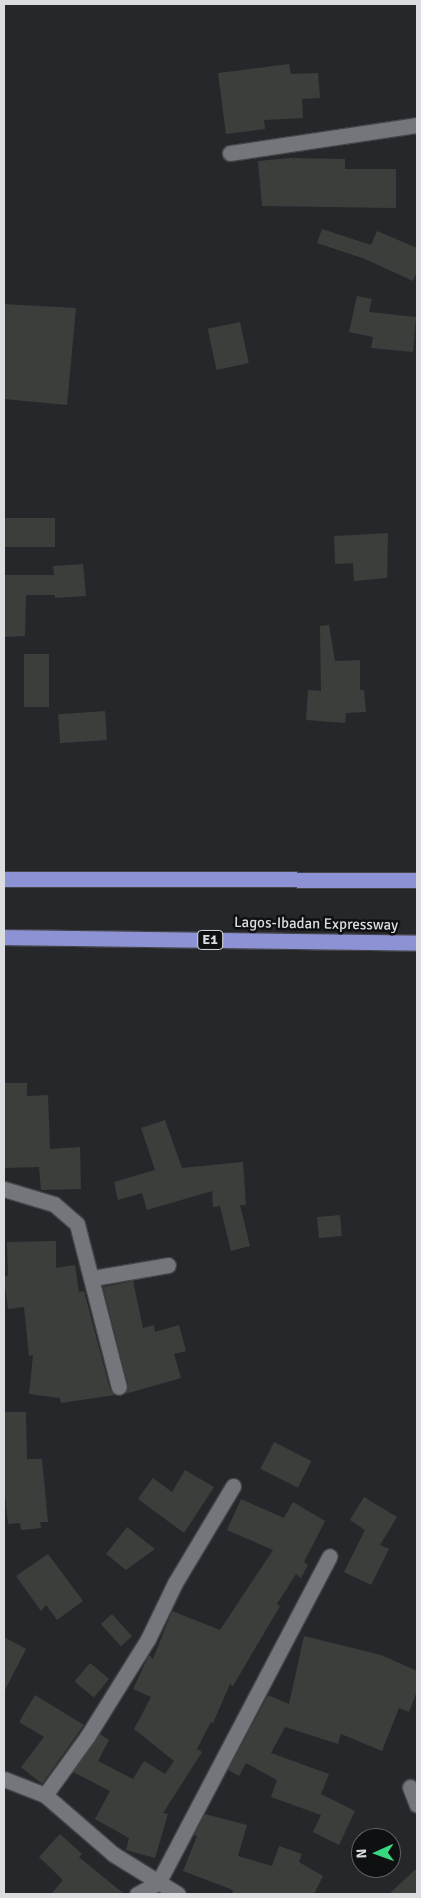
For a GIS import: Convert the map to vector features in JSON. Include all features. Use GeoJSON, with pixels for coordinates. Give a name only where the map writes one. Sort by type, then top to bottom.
{"type":"FeatureCollection","features":[{"type":"Feature","properties":{"kind":"highway"},"geometry":{"type":"LineString","coordinates":[[4,879],[417,880]]}},
{"type":"Feature","properties":{"kind":"highway","name":"Lagos-Ibadan Expressway"},"geometry":{"type":"LineString","coordinates":[[4,937],[417,943]]}},
{"type":"Feature","properties":{"kind":"street"},"geometry":{"type":"LineString","coordinates":[[230,152],[417,125]]}},
{"type":"Feature","properties":{"kind":"street"},"geometry":{"type":"LineString","coordinates":[[4,1189],[54,1204],[77,1224],[94,1278],[119,1388]]}},
{"type":"Feature","properties":{"kind":"street"},"geometry":{"type":"LineString","coordinates":[[94,1278],[168,1265]]}},
{"type":"Feature","properties":{"kind":"street"},"geometry":{"type":"LineString","coordinates":[[45,1796],[87,1737],[148,1639],[175,1583],[233,1486]]}},
{"type":"Feature","properties":{"kind":"street"},"geometry":{"type":"LineString","coordinates":[[137,1894],[158,1883],[330,1556]]}},
{"type":"Feature","properties":{"kind":"street"},"geometry":{"type":"LineString","coordinates":[[4,1779],[45,1796],[113,1854],[178,1894]]}},
{"type":"Feature","properties":{"kind":"street"},"geometry":{"type":"LineString","coordinates":[[410,1788],[417,1804]]}},
{"type":"Feature","properties":{"kind":"building"},"geometry":{"type":"Polygon","coordinates":[[[289,64],[291,74],[318,73],[320,98],[302,99],[303,118],[264,120],[265,129],[226,134],[218,73],[289,64]]]}},
{"type":"Feature","properties":{"kind":"building"},"geometry":{"type":"Polygon","coordinates":[[[290,158],[345,159],[345,169],[396,169],[396,208],[262,206],[258,161],[290,158]]]}},
{"type":"Feature","properties":{"kind":"building"},"geometry":{"type":"Polygon","coordinates":[[[322,229],[371,245],[377,231],[417,248],[417,272],[413,281],[365,259],[317,243],[322,229]]]}},
{"type":"Feature","properties":{"kind":"building"},"geometry":{"type":"Polygon","coordinates":[[[357,296],[372,299],[369,312],[416,317],[413,352],[371,348],[373,337],[349,332],[357,296]]]}},
{"type":"Feature","properties":{"kind":"building"},"geometry":{"type":"Polygon","coordinates":[[[4,304],[76,308],[67,405],[4,399],[4,304]]]}},
{"type":"Feature","properties":{"kind":"building"},"geometry":{"type":"Polygon","coordinates":[[[240,322],[249,363],[216,370],[208,329],[240,322]]]}},
{"type":"Feature","properties":{"kind":"building"},"geometry":{"type":"Polygon","coordinates":[[[4,518],[55,518],[55,547],[4,547],[4,518]]]}},
{"type":"Feature","properties":{"kind":"building"},"geometry":{"type":"Polygon","coordinates":[[[388,533],[387,578],[354,581],[353,563],[335,564],[334,536],[388,533]]]}},
{"type":"Feature","properties":{"kind":"building"},"geometry":{"type":"Polygon","coordinates":[[[83,564],[86,596],[55,598],[55,595],[26,595],[25,636],[4,637],[4,575],[54,575],[53,566],[83,564]]]}},
{"type":"Feature","properties":{"kind":"building"},"geometry":{"type":"Polygon","coordinates":[[[329,625],[335,661],[360,660],[360,690],[364,690],[366,712],[346,713],[345,723],[306,720],[308,690],[321,691],[320,626],[329,625]]]}},
{"type":"Feature","properties":{"kind":"building"},"geometry":{"type":"Polygon","coordinates":[[[24,654],[49,654],[49,707],[24,707],[24,654]]]}},
{"type":"Feature","properties":{"kind":"building"},"geometry":{"type":"Polygon","coordinates":[[[105,711],[107,740],[60,743],[58,714],[105,711]]]}},
{"type":"Feature","properties":{"kind":"building"},"geometry":{"type":"Polygon","coordinates":[[[4,1083],[27,1083],[27,1096],[48,1095],[50,1149],[80,1147],[81,1189],[41,1190],[39,1167],[4,1168],[4,1083]]]}},
{"type":"Feature","properties":{"kind":"building"},"geometry":{"type":"Polygon","coordinates":[[[165,1120],[182,1168],[243,1162],[246,1205],[240,1205],[250,1246],[231,1251],[220,1206],[213,1207],[212,1191],[147,1210],[142,1193],[118,1200],[114,1182],[155,1170],[141,1128],[165,1120]]]}},
{"type":"Feature","properties":{"kind":"building"},"geometry":{"type":"Polygon","coordinates":[[[340,1215],[342,1236],[319,1238],[317,1217],[340,1215]]]}},
{"type":"Feature","properties":{"kind":"building"},"geometry":{"type":"Polygon","coordinates":[[[56,1241],[56,1268],[75,1265],[79,1292],[84,1291],[110,1389],[115,1395],[61,1403],[60,1398],[29,1394],[33,1355],[29,1356],[24,1307],[8,1309],[4,1278],[8,1275],[7,1242],[56,1241]]]}},
{"type":"Feature","properties":{"kind":"building"},"geometry":{"type":"Polygon","coordinates":[[[133,1281],[143,1328],[154,1325],[155,1332],[179,1325],[186,1351],[174,1354],[181,1378],[125,1394],[128,1385],[103,1287],[133,1281]]]}},
{"type":"Feature","properties":{"kind":"building"},"geometry":{"type":"Polygon","coordinates":[[[4,1412],[26,1412],[27,1459],[42,1459],[48,1522],[40,1522],[41,1528],[21,1530],[20,1523],[8,1524],[4,1485],[4,1412]]]}},
{"type":"Feature","properties":{"kind":"building"},"geometry":{"type":"Polygon","coordinates":[[[274,1442],[311,1461],[298,1488],[260,1469],[274,1442]]]}},
{"type":"Feature","properties":{"kind":"building"},"geometry":{"type":"Polygon","coordinates":[[[185,1470],[214,1487],[184,1533],[138,1499],[153,1478],[172,1492],[185,1470]]]}},
{"type":"Feature","properties":{"kind":"building"},"geometry":{"type":"Polygon","coordinates":[[[364,1497],[397,1517],[380,1545],[389,1549],[371,1585],[344,1572],[365,1530],[350,1520],[364,1497]]]}},
{"type":"Feature","properties":{"kind":"building"},"geometry":{"type":"Polygon","coordinates":[[[241,1499],[284,1518],[293,1502],[325,1521],[304,1562],[308,1565],[301,1578],[296,1574],[277,1604],[280,1606],[233,1686],[230,1684],[213,1723],[211,1722],[197,1749],[202,1752],[163,1813],[168,1814],[155,1858],[126,1850],[129,1838],[95,1819],[110,1791],[73,1772],[100,1734],[109,1740],[98,1761],[133,1779],[144,1761],[165,1774],[174,1761],[134,1729],[151,1697],[133,1689],[149,1655],[153,1659],[172,1611],[220,1630],[273,1550],[227,1530],[241,1499]]]}},
{"type":"Feature","properties":{"kind":"building"},"geometry":{"type":"Polygon","coordinates":[[[127,1527],[155,1549],[126,1570],[106,1554],[127,1527]]]}},
{"type":"Feature","properties":{"kind":"building"},"geometry":{"type":"Polygon","coordinates":[[[48,1554],[83,1601],[57,1620],[46,1605],[41,1611],[16,1576],[48,1554]]]}},
{"type":"Feature","properties":{"kind":"building"},"geometry":{"type":"Polygon","coordinates":[[[112,1614],[132,1636],[121,1646],[101,1624],[112,1614]]]}},
{"type":"Feature","properties":{"kind":"building"},"geometry":{"type":"Polygon","coordinates":[[[304,1636],[381,1655],[417,1671],[417,1691],[409,1712],[399,1708],[382,1751],[341,1734],[338,1744],[285,1727],[271,1753],[329,1774],[321,1794],[355,1811],[339,1845],[313,1832],[321,1815],[271,1797],[277,1780],[246,1763],[239,1776],[228,1770],[268,1695],[289,1704],[304,1636]]]}},
{"type":"Feature","properties":{"kind":"building"},"geometry":{"type":"Polygon","coordinates":[[[4,1637],[26,1649],[4,1692],[4,1637]]]}},
{"type":"Feature","properties":{"kind":"building"},"geometry":{"type":"Polygon","coordinates":[[[90,1663],[109,1679],[94,1697],[75,1681],[90,1663]]]}},
{"type":"Feature","properties":{"kind":"building"},"geometry":{"type":"Polygon","coordinates":[[[35,1695],[84,1725],[42,1784],[21,1767],[44,1737],[19,1722],[35,1695]]]}},
{"type":"Feature","properties":{"kind":"building"},"geometry":{"type":"Polygon","coordinates":[[[205,1814],[247,1825],[238,1856],[272,1866],[279,1846],[302,1854],[299,1862],[323,1876],[314,1894],[232,1894],[233,1890],[183,1871],[197,1836],[194,1835],[205,1814]]]}},
{"type":"Feature","properties":{"kind":"building"},"geometry":{"type":"Polygon","coordinates":[[[60,1834],[82,1854],[79,1857],[124,1894],[51,1894],[63,1880],[39,1857],[60,1834]]]}},
{"type":"Feature","properties":{"kind":"building"},"geometry":{"type":"Polygon","coordinates":[[[417,1868],[417,1894],[389,1894],[417,1868]]]}}]}
